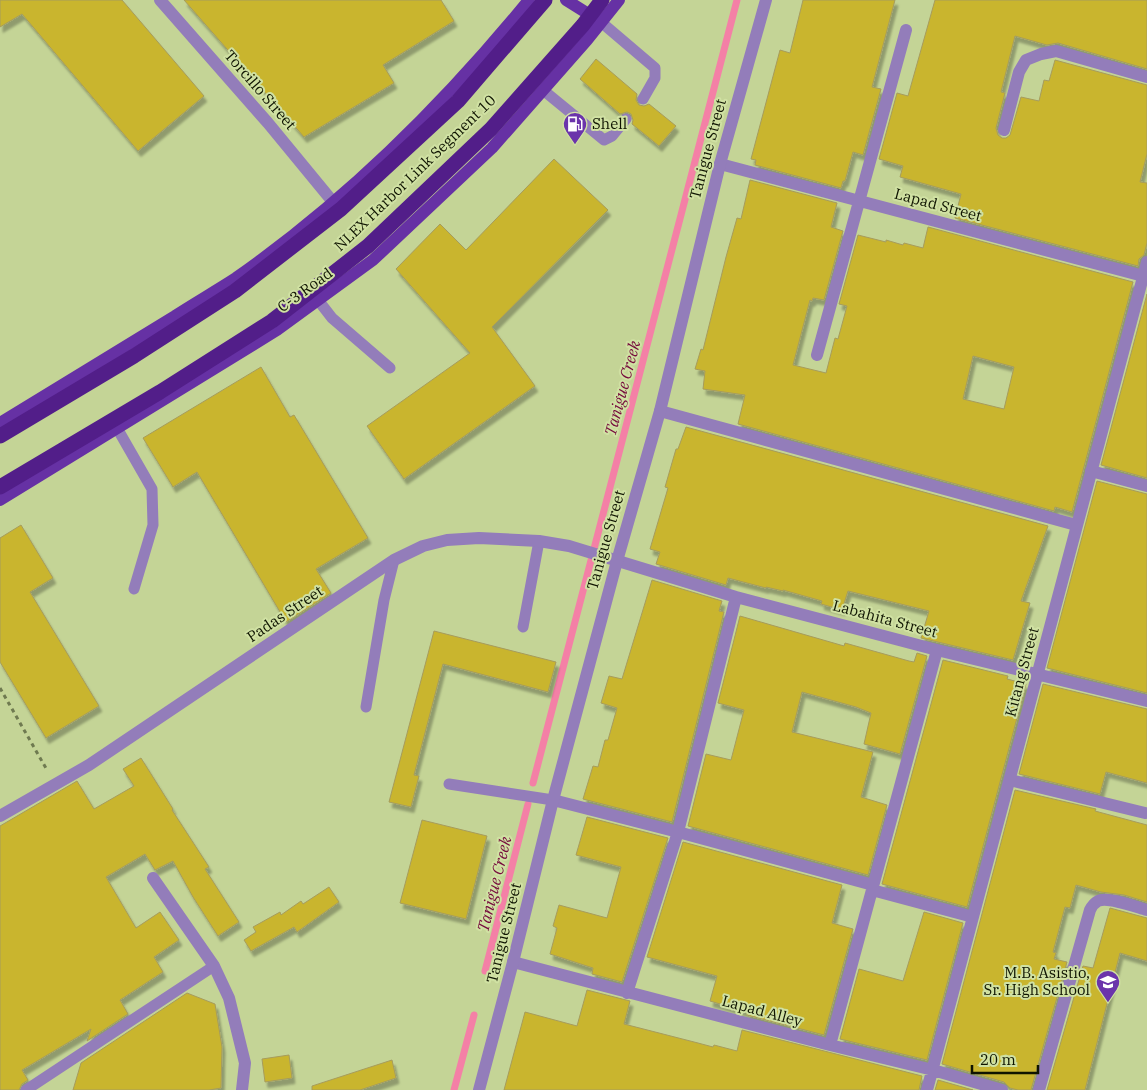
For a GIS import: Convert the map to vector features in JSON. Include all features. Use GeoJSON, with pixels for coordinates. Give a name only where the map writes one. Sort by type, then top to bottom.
{"type":"FeatureCollection","features":[{"type":"Feature","properties":{"kind":"highway","name":"NLEX Harbor Link Segment 10"},"geometry":{"type":"LineString","coordinates":[[0,436],[134,356],[235,291],[341,209],[458,101],[545,0]]}},
{"type":"Feature","properties":{"kind":"highway","name":"NLEX Harbor Link Segment 10"},"geometry":{"type":"LineString","coordinates":[[0,487],[160,392],[272,321],[368,246],[491,129],[583,25],[602,0]]}},
{"type":"Feature","properties":{"kind":"main road"},"geometry":{"type":"LineString","coordinates":[[0,422],[235,278],[280,245],[333,202],[388,152],[451,90],[529,0]]}},
{"type":"Feature","properties":{"kind":"main road"},"geometry":{"type":"LineString","coordinates":[[566,0],[602,22]]}},
{"type":"Feature","properties":{"kind":"main road","name":"C-3 Road"},"geometry":{"type":"LineString","coordinates":[[0,500],[277,330],[380,254],[492,148],[619,0]]}},
{"type":"Feature","properties":{"kind":"street","name":"Torcillo Street"},"geometry":{"type":"LineString","coordinates":[[160,0],[268,123],[333,202]]}},
{"type":"Feature","properties":{"kind":"street","name":"Tanigue Street"},"geometry":{"type":"LineString","coordinates":[[478,1090],[513,962],[553,800],[616,561],[660,411],[720,164],[766,0]]}},
{"type":"Feature","properties":{"kind":"street"},"geometry":{"type":"LineString","coordinates":[[816,355],[906,30]]}},
{"type":"Feature","properties":{"kind":"street"},"geometry":{"type":"LineString","coordinates":[[1004,130],[1022,63],[1033,56],[1056,51],[1147,77]]}},
{"type":"Feature","properties":{"kind":"street","name":"Lapad Street"},"geometry":{"type":"LineString","coordinates":[[720,164],[1145,276]]}},
{"type":"Feature","properties":{"kind":"street","name":"Kitang Street"},"geometry":{"type":"LineString","coordinates":[[928,1090],[1076,525],[1145,276],[1147,262]]}},
{"type":"Feature","properties":{"kind":"street"},"geometry":{"type":"LineString","coordinates":[[660,411],[1076,525]]}},
{"type":"Feature","properties":{"kind":"street"},"geometry":{"type":"LineString","coordinates":[[1091,471],[1147,486]]}},
{"type":"Feature","properties":{"kind":"street","name":"Padas Street"},"geometry":{"type":"LineString","coordinates":[[0,816],[88,765],[394,560],[423,546],[447,540],[479,538],[538,541],[569,546],[616,561]]}},
{"type":"Feature","properties":{"kind":"street","name":"Labahita Street"},"geometry":{"type":"LineString","coordinates":[[616,561],[736,597],[937,650],[1147,701]]}},
{"type":"Feature","properties":{"kind":"street"},"geometry":{"type":"LineString","coordinates":[[627,993],[678,832],[736,597]]}},
{"type":"Feature","properties":{"kind":"street"},"geometry":{"type":"LineString","coordinates":[[830,1046],[937,650]]}},
{"type":"Feature","properties":{"kind":"street"},"geometry":{"type":"LineString","coordinates":[[1010,780],[1145,813]]}},
{"type":"Feature","properties":{"kind":"street"},"geometry":{"type":"LineString","coordinates":[[553,800],[678,832],[973,917]]}},
{"type":"Feature","properties":{"kind":"street"},"geometry":{"type":"LineString","coordinates":[[153,878],[214,966],[229,998],[245,1063],[242,1090]]}},
{"type":"Feature","properties":{"kind":"street"},"geometry":{"type":"LineString","coordinates":[[1039,1090],[1093,904],[1097,901],[1107,900],[1147,910]]}},
{"type":"Feature","properties":{"kind":"street","name":"Lapad Alley"},"geometry":{"type":"LineString","coordinates":[[513,962],[830,1046],[932,1070],[1002,1090]]}},
{"type":"Feature","properties":{"kind":"lane"},"geometry":{"type":"LineString","coordinates":[[602,22],[655,68],[655,78],[643,99]]}},
{"type":"Feature","properties":{"kind":"lane"},"geometry":{"type":"LineString","coordinates":[[543,90],[604,140],[612,136],[626,119]]}},
{"type":"Feature","properties":{"kind":"lane"},"geometry":{"type":"LineString","coordinates":[[318,300],[332,318],[390,368]]}},
{"type":"Feature","properties":{"kind":"lane"},"geometry":{"type":"LineString","coordinates":[[117,428],[152,489],[153,525],[134,589]]}},
{"type":"Feature","properties":{"kind":"lane"},"geometry":{"type":"LineString","coordinates":[[524,627],[538,541]]}},
{"type":"Feature","properties":{"kind":"lane"},"geometry":{"type":"LineString","coordinates":[[366,707],[384,600],[394,560]]}},
{"type":"Feature","properties":{"kind":"lane"},"geometry":{"type":"LineString","coordinates":[[450,784],[553,800]]}},
{"type":"Feature","properties":{"kind":"lane"},"geometry":{"type":"LineString","coordinates":[[26,1090],[214,966]]}},
{"type":"Feature","properties":{"kind":"path"},"geometry":{"type":"LineString","coordinates":[[0,688],[55,785]]}},
{"type":"Feature","properties":{"kind":"building"},"geometry":{"type":"Polygon","coordinates":[[[0,0],[122,0],[204,96],[138,151],[22,14],[0,27],[0,0]]]}},
{"type":"Feature","properties":{"kind":"building"},"geometry":{"type":"Polygon","coordinates":[[[184,0],[441,0],[454,21],[383,65],[394,83],[304,137],[184,0]]]}},
{"type":"Feature","properties":{"kind":"building"},"geometry":{"type":"Polygon","coordinates":[[[803,0],[895,0],[872,87],[881,89],[863,155],[853,152],[845,181],[843,181],[841,188],[755,165],[756,160],[751,159],[780,50],[790,53],[803,0]]]}},
{"type":"Feature","properties":{"kind":"building"},"geometry":{"type":"Polygon","coordinates":[[[935,0],[1147,0],[1147,69],[1058,43],[1047,45],[1015,36],[1001,92],[1005,93],[996,128],[998,135],[1002,138],[1010,135],[1021,97],[1039,101],[1044,80],[1049,81],[1055,60],[1147,85],[1147,154],[1140,182],[1147,183],[1147,243],[1144,255],[1139,259],[1138,266],[955,218],[961,194],[900,177],[903,166],[879,159],[897,93],[908,96],[935,0]]]}},
{"type":"Feature","properties":{"kind":"building"},"geometry":{"type":"Polygon","coordinates":[[[596,59],[637,94],[636,100],[639,105],[649,104],[676,126],[659,146],[632,124],[631,114],[627,112],[620,114],[580,79],[596,59]]]}},
{"type":"Feature","properties":{"kind":"building"},"geometry":{"type":"Polygon","coordinates":[[[554,159],[608,210],[492,327],[535,386],[404,479],[367,426],[470,353],[396,269],[440,224],[466,250],[554,159]]]}},
{"type":"Feature","properties":{"kind":"building"},"geometry":{"type":"Polygon","coordinates":[[[750,180],[837,203],[831,227],[843,231],[824,300],[813,298],[812,301],[810,300],[793,365],[826,373],[835,338],[838,339],[847,306],[839,304],[858,235],[923,248],[928,227],[1133,282],[1072,512],[1055,507],[1054,511],[738,424],[745,395],[703,389],[705,371],[695,369],[701,349],[703,350],[737,218],[741,219],[750,180]],[[973,356],[963,399],[1004,409],[1014,367],[973,356]]]}},
{"type":"Feature","properties":{"kind":"building"},"geometry":{"type":"Polygon","coordinates":[[[1147,294],[1147,478],[1101,465],[1147,294]]]}},
{"type":"Feature","properties":{"kind":"building"},"geometry":{"type":"Polygon","coordinates":[[[261,367],[290,417],[294,415],[368,538],[316,569],[331,593],[286,622],[197,472],[173,487],[143,438],[261,367]]]}},
{"type":"Feature","properties":{"kind":"building"},"geometry":{"type":"Polygon","coordinates":[[[686,427],[1048,526],[1021,601],[1030,603],[1013,660],[921,638],[929,611],[848,591],[842,610],[821,604],[822,601],[783,590],[766,588],[728,578],[726,585],[656,564],[660,552],[650,549],[668,488],[665,487],[676,449],[678,449],[686,427]]]}},
{"type":"Feature","properties":{"kind":"building"},"geometry":{"type":"Polygon","coordinates":[[[1097,481],[1147,494],[1147,693],[1047,668],[1097,481]]]}},
{"type":"Feature","properties":{"kind":"building"},"geometry":{"type":"Polygon","coordinates":[[[21,525],[53,578],[30,592],[99,706],[46,738],[0,662],[0,538],[21,525]]]}},
{"type":"Feature","properties":{"kind":"building"},"geometry":{"type":"Polygon","coordinates":[[[652,580],[722,601],[719,611],[724,612],[672,822],[583,799],[593,766],[598,767],[605,740],[608,740],[617,708],[601,703],[609,676],[622,679],[652,580]]]}},
{"type":"Feature","properties":{"kind":"building"},"geometry":{"type":"Polygon","coordinates":[[[740,616],[844,646],[845,643],[909,661],[914,662],[917,653],[927,656],[900,754],[864,744],[871,713],[802,692],[792,732],[873,752],[861,797],[887,805],[868,875],[688,826],[706,754],[731,760],[744,710],[718,703],[740,616]]]}},
{"type":"Feature","properties":{"kind":"building"},"geometry":{"type":"Polygon","coordinates":[[[434,631],[556,662],[548,692],[443,664],[414,775],[419,776],[411,807],[389,802],[434,631]]]}},
{"type":"Feature","properties":{"kind":"building"},"geometry":{"type":"Polygon","coordinates":[[[943,660],[1008,676],[1007,679],[1026,684],[967,907],[882,884],[943,660]]]}},
{"type":"Feature","properties":{"kind":"building"},"geometry":{"type":"Polygon","coordinates":[[[1043,684],[1147,709],[1147,783],[1106,772],[1100,794],[1019,774],[1043,684]]]}},
{"type":"Feature","properties":{"kind":"building"},"geometry":{"type":"Polygon","coordinates":[[[141,758],[209,867],[205,869],[239,922],[218,936],[173,861],[155,870],[145,854],[106,877],[136,928],[160,912],[179,940],[154,957],[163,972],[120,1000],[128,1014],[87,1041],[91,1029],[22,1070],[28,1080],[22,1084],[19,1090],[0,1090],[0,826],[77,781],[94,809],[134,786],[123,769],[141,758]]]}},
{"type":"Feature","properties":{"kind":"building"},"geometry":{"type":"Polygon","coordinates":[[[1015,790],[1096,809],[1095,811],[1147,825],[1147,902],[1076,885],[1070,908],[1065,907],[1053,952],[1056,953],[1054,959],[1067,962],[1031,1090],[1010,1088],[1004,1082],[942,1064],[1015,790]]]}},
{"type":"Feature","properties":{"kind":"building"},"geometry":{"type":"Polygon","coordinates":[[[587,817],[668,838],[622,982],[592,974],[593,968],[550,954],[557,928],[553,926],[559,905],[607,918],[621,867],[576,855],[587,817]]]}},
{"type":"Feature","properties":{"kind":"building"},"geometry":{"type":"Polygon","coordinates":[[[422,820],[487,836],[466,919],[400,903],[422,820]]]}},
{"type":"Feature","properties":{"kind":"building"},"geometry":{"type":"Polygon","coordinates":[[[683,842],[842,885],[832,923],[853,929],[824,1035],[747,1015],[747,1012],[710,1001],[717,976],[647,957],[683,842]]]}},
{"type":"Feature","properties":{"kind":"building"},"geometry":{"type":"Polygon","coordinates":[[[329,887],[339,902],[297,932],[294,927],[251,951],[244,940],[256,932],[253,927],[280,912],[281,915],[301,901],[303,904],[329,887]]]}},
{"type":"Feature","properties":{"kind":"building"},"geometry":{"type":"Polygon","coordinates":[[[1110,908],[1147,918],[1147,961],[1120,953],[1085,1090],[1047,1090],[1083,966],[1093,968],[1110,908]]]}},
{"type":"Feature","properties":{"kind":"building"},"geometry":{"type":"Polygon","coordinates":[[[924,912],[963,923],[927,1060],[840,1039],[859,969],[903,981],[924,912]]]}},
{"type":"Feature","properties":{"kind":"building"},"geometry":{"type":"Polygon","coordinates":[[[587,990],[630,1001],[624,1024],[713,1047],[714,1045],[737,1051],[742,1030],[922,1076],[919,1090],[504,1090],[525,1012],[577,1026],[587,990]]]}},
{"type":"Feature","properties":{"kind":"building"},"geometry":{"type":"Polygon","coordinates":[[[187,993],[215,1004],[222,1047],[221,1088],[209,1090],[73,1090],[81,1063],[187,993]]]}},
{"type":"Feature","properties":{"kind":"building"},"geometry":{"type":"Polygon","coordinates":[[[289,1055],[292,1078],[265,1082],[262,1059],[289,1055]]]}},
{"type":"Feature","properties":{"kind":"building"},"geometry":{"type":"Polygon","coordinates":[[[392,1060],[396,1078],[360,1090],[312,1090],[312,1086],[392,1060]]]}},
{"type":"Feature","properties":{"kind":"building"},"geometry":{"type":"Polygon","coordinates":[[[938,1080],[973,1090],[935,1090],[938,1080]]]}},
{"type":"Feature","properties":{"kind":"waterway","name":"Tanigue Creek"},"geometry":{"type":"LineString","coordinates":[[533,783],[737,0]]}},
{"type":"Feature","properties":{"kind":"waterway","name":"Tanigue Creek"},"geometry":{"type":"LineString","coordinates":[[485,971],[528,804]]}},
{"type":"Feature","properties":{"kind":"waterway","name":"Tanigue Creek"},"geometry":{"type":"LineString","coordinates":[[454,1090],[474,1015]]}},
{"type":"Feature","properties":{"kind":"place","name":"Shell"},"geometry":{"type":"Point","coordinates":[575,145]}},
{"type":"Feature","properties":{"kind":"place","name":"M.B. Asistio, Sr. High School"},"geometry":{"type":"Point","coordinates":[1108,1003]}}]}
